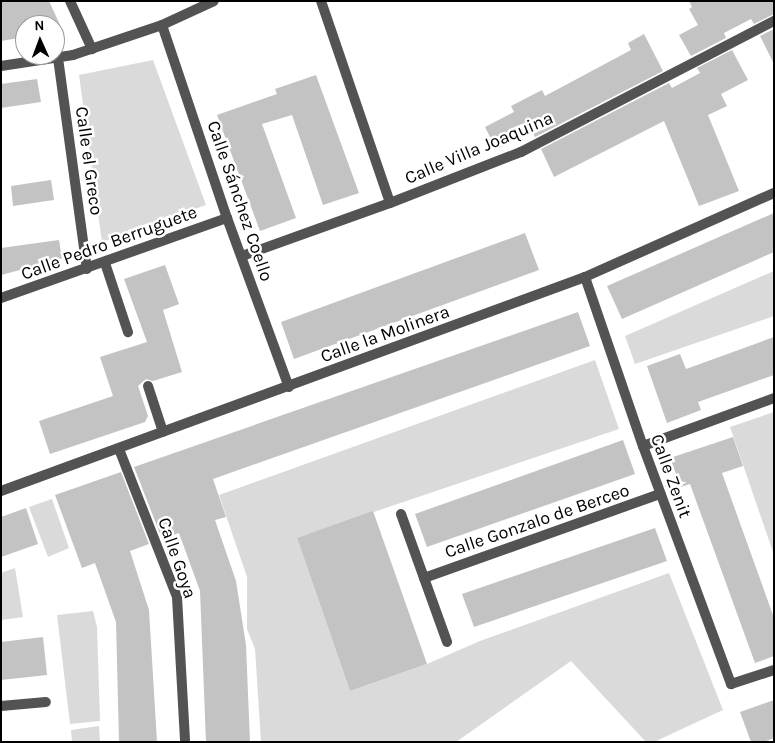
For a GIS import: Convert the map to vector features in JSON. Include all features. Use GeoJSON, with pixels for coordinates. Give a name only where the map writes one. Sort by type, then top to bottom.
{"type":"FeatureCollection","features":[{"type":"Feature","properties":{"kind":"street"},"geometry":{"type":"LineString","coordinates":[[70,1],[92,49]]}},
{"type":"Feature","properties":{"kind":"street"},"geometry":{"type":"LineString","coordinates":[[65,56],[162,25],[214,1]]}},
{"type":"Feature","properties":{"kind":"street"},"geometry":{"type":"LineString","coordinates":[[321,1],[390,203]]}},
{"type":"Feature","properties":{"kind":"street","name":"Calle Villa Joaquina"},"geometry":{"type":"LineString","coordinates":[[242,256],[390,203],[521,152],[774,21]]}},
{"type":"Feature","properties":{"kind":"street","name":"Calle Sánchez Coello"},"geometry":{"type":"LineString","coordinates":[[162,25],[227,218],[289,387]]}},
{"type":"Feature","properties":{"kind":"street"},"geometry":{"type":"LineString","coordinates":[[1,66],[15,64]]}},
{"type":"Feature","properties":{"kind":"street","name":"Calle el Greco"},"geometry":{"type":"LineString","coordinates":[[59,65],[87,269]]}},
{"type":"Feature","properties":{"kind":"street","name":"Calle la Molinera"},"geometry":{"type":"LineString","coordinates":[[1,492],[586,277],[774,193]]}},
{"type":"Feature","properties":{"kind":"street","name":"Calle Pedro Berruguete"},"geometry":{"type":"LineString","coordinates":[[1,298],[105,263],[227,218]]}},
{"type":"Feature","properties":{"kind":"street"},"geometry":{"type":"LineString","coordinates":[[105,263],[128,332]]}},
{"type":"Feature","properties":{"kind":"street","name":"Calle Zenit"},"geometry":{"type":"LineString","coordinates":[[586,277],[660,494],[731,684],[774,670]]}},
{"type":"Feature","properties":{"kind":"street"},"geometry":{"type":"LineString","coordinates":[[148,386],[163,432]]}},
{"type":"Feature","properties":{"kind":"street"},"geometry":{"type":"LineString","coordinates":[[643,446],[774,398]]}},
{"type":"Feature","properties":{"kind":"street","name":"Calle Goya"},"geometry":{"type":"LineString","coordinates":[[119,449],[177,597],[186,742]]}},
{"type":"Feature","properties":{"kind":"street","name":"Calle Gonzalo de Berceo"},"geometry":{"type":"LineString","coordinates":[[424,578],[660,494]]}},
{"type":"Feature","properties":{"kind":"street"},"geometry":{"type":"LineString","coordinates":[[401,514],[447,642]]}},
{"type":"Feature","properties":{"kind":"street"},"geometry":{"type":"LineString","coordinates":[[1,706],[46,702]]}},
{"type":"Feature","properties":{"kind":"shaded area"},"geometry":{"type":"Polygon","coordinates":[[[153,60],[206,205],[102,242],[79,75],[153,60]]]}},
{"type":"Feature","properties":{"kind":"shaded area"},"geometry":{"type":"Polygon","coordinates":[[[774,271],[774,316],[635,364],[625,336],[774,271]]]}},
{"type":"Feature","properties":{"kind":"shaded area"},"geometry":{"type":"Polygon","coordinates":[[[595,360],[619,429],[297,538],[350,691],[427,664],[480,641],[669,573],[723,710],[654,742],[646,742],[571,661],[456,742],[261,742],[255,649],[247,629],[247,577],[219,495],[595,360]]]}},
{"type":"Feature","properties":{"kind":"shaded area"},"geometry":{"type":"Polygon","coordinates":[[[774,412],[774,555],[730,427],[774,412]]]}},
{"type":"Feature","properties":{"kind":"shaded area"},"geometry":{"type":"Polygon","coordinates":[[[52,499],[69,548],[48,557],[29,507],[52,499]]]}},
{"type":"Feature","properties":{"kind":"shaded area"},"geometry":{"type":"Polygon","coordinates":[[[15,568],[23,617],[1,620],[1,573],[15,568]]]}},
{"type":"Feature","properties":{"kind":"shaded area"},"geometry":{"type":"Polygon","coordinates":[[[93,611],[97,627],[100,721],[70,724],[57,615],[93,611]]]}},
{"type":"Feature","properties":{"kind":"shaded area"},"geometry":{"type":"Polygon","coordinates":[[[99,726],[100,742],[72,742],[71,730],[99,726]]]}},
{"type":"Feature","properties":{"kind":"building"},"geometry":{"type":"Polygon","coordinates":[[[1,1],[49,1],[55,15],[15,15],[15,39],[1,41],[1,1]]]}},
{"type":"Feature","properties":{"kind":"building"},"geometry":{"type":"Polygon","coordinates":[[[689,1],[774,1],[774,14],[754,24],[751,19],[724,33],[726,38],[691,56],[679,35],[698,25],[689,9],[692,7],[689,1]]]}},
{"type":"Feature","properties":{"kind":"building"},"geometry":{"type":"Polygon","coordinates":[[[774,29],[774,64],[760,36],[774,29]]]}},
{"type":"Feature","properties":{"kind":"building"},"geometry":{"type":"Polygon","coordinates":[[[644,34],[663,71],[535,137],[532,131],[496,149],[485,127],[514,112],[511,106],[542,90],[545,96],[631,50],[628,43],[644,34]]]}},
{"type":"Feature","properties":{"kind":"building"},"geometry":{"type":"Polygon","coordinates":[[[732,50],[748,80],[721,94],[727,106],[708,115],[739,191],[699,206],[664,121],[554,177],[541,149],[669,83],[672,88],[700,73],[697,68],[732,50]]]}},
{"type":"Feature","properties":{"kind":"building"},"geometry":{"type":"Polygon","coordinates":[[[316,75],[359,193],[323,205],[292,115],[262,124],[296,218],[260,231],[217,115],[277,94],[275,89],[316,75]]]}},
{"type":"Feature","properties":{"kind":"building"},"geometry":{"type":"Polygon","coordinates":[[[37,79],[41,102],[1,108],[1,84],[37,79]]]}},
{"type":"Feature","properties":{"kind":"building"},"geometry":{"type":"Polygon","coordinates":[[[51,180],[54,200],[13,206],[11,186],[51,180]]]}},
{"type":"Feature","properties":{"kind":"building"},"geometry":{"type":"Polygon","coordinates":[[[774,213],[774,252],[622,319],[607,286],[774,213]]]}},
{"type":"Feature","properties":{"kind":"building"},"geometry":{"type":"Polygon","coordinates":[[[525,233],[539,270],[294,359],[281,322],[525,233]]]}},
{"type":"Feature","properties":{"kind":"building"},"geometry":{"type":"Polygon","coordinates":[[[59,240],[62,259],[1,275],[1,248],[59,240]]]}},
{"type":"Feature","properties":{"kind":"building"},"geometry":{"type":"Polygon","coordinates":[[[165,265],[179,304],[163,310],[182,372],[153,381],[146,379],[138,386],[148,416],[145,422],[50,454],[39,421],[113,396],[100,357],[147,342],[124,279],[165,265]]]}},
{"type":"Feature","properties":{"kind":"building"},"geometry":{"type":"Polygon","coordinates":[[[578,312],[590,346],[213,479],[226,517],[215,520],[236,581],[246,645],[250,742],[206,742],[200,591],[179,533],[162,539],[134,467],[578,312]]]}},
{"type":"Feature","properties":{"kind":"building"},"geometry":{"type":"Polygon","coordinates":[[[774,337],[774,375],[698,402],[701,410],[667,423],[647,366],[680,354],[686,369],[774,337]]]}},
{"type":"Feature","properties":{"kind":"building"},"geometry":{"type":"Polygon","coordinates":[[[733,437],[743,466],[722,473],[774,618],[774,656],[755,663],[690,484],[681,487],[670,458],[733,437]]]}},
{"type":"Feature","properties":{"kind":"building"},"geometry":{"type":"Polygon","coordinates":[[[623,440],[635,474],[427,547],[415,514],[623,440]]]}},
{"type":"Feature","properties":{"kind":"building"},"geometry":{"type":"Polygon","coordinates":[[[121,472],[149,544],[130,551],[149,610],[157,742],[119,742],[116,622],[95,563],[82,568],[55,495],[121,472]]]}},
{"type":"Feature","properties":{"kind":"building"},"geometry":{"type":"Polygon","coordinates":[[[26,508],[38,544],[1,557],[1,517],[26,508]]]}},
{"type":"Feature","properties":{"kind":"building"},"geometry":{"type":"Polygon","coordinates":[[[373,511],[427,664],[350,691],[297,538],[373,511]]]}},
{"type":"Feature","properties":{"kind":"building"},"geometry":{"type":"Polygon","coordinates":[[[655,528],[667,561],[474,627],[462,594],[655,528]]]}},
{"type":"Feature","properties":{"kind":"building"},"geometry":{"type":"Polygon","coordinates":[[[43,637],[47,675],[1,680],[1,642],[43,637]]]}},
{"type":"Feature","properties":{"kind":"building"},"geometry":{"type":"Polygon","coordinates":[[[774,700],[774,738],[764,742],[751,742],[740,712],[774,700]]]}}]}
